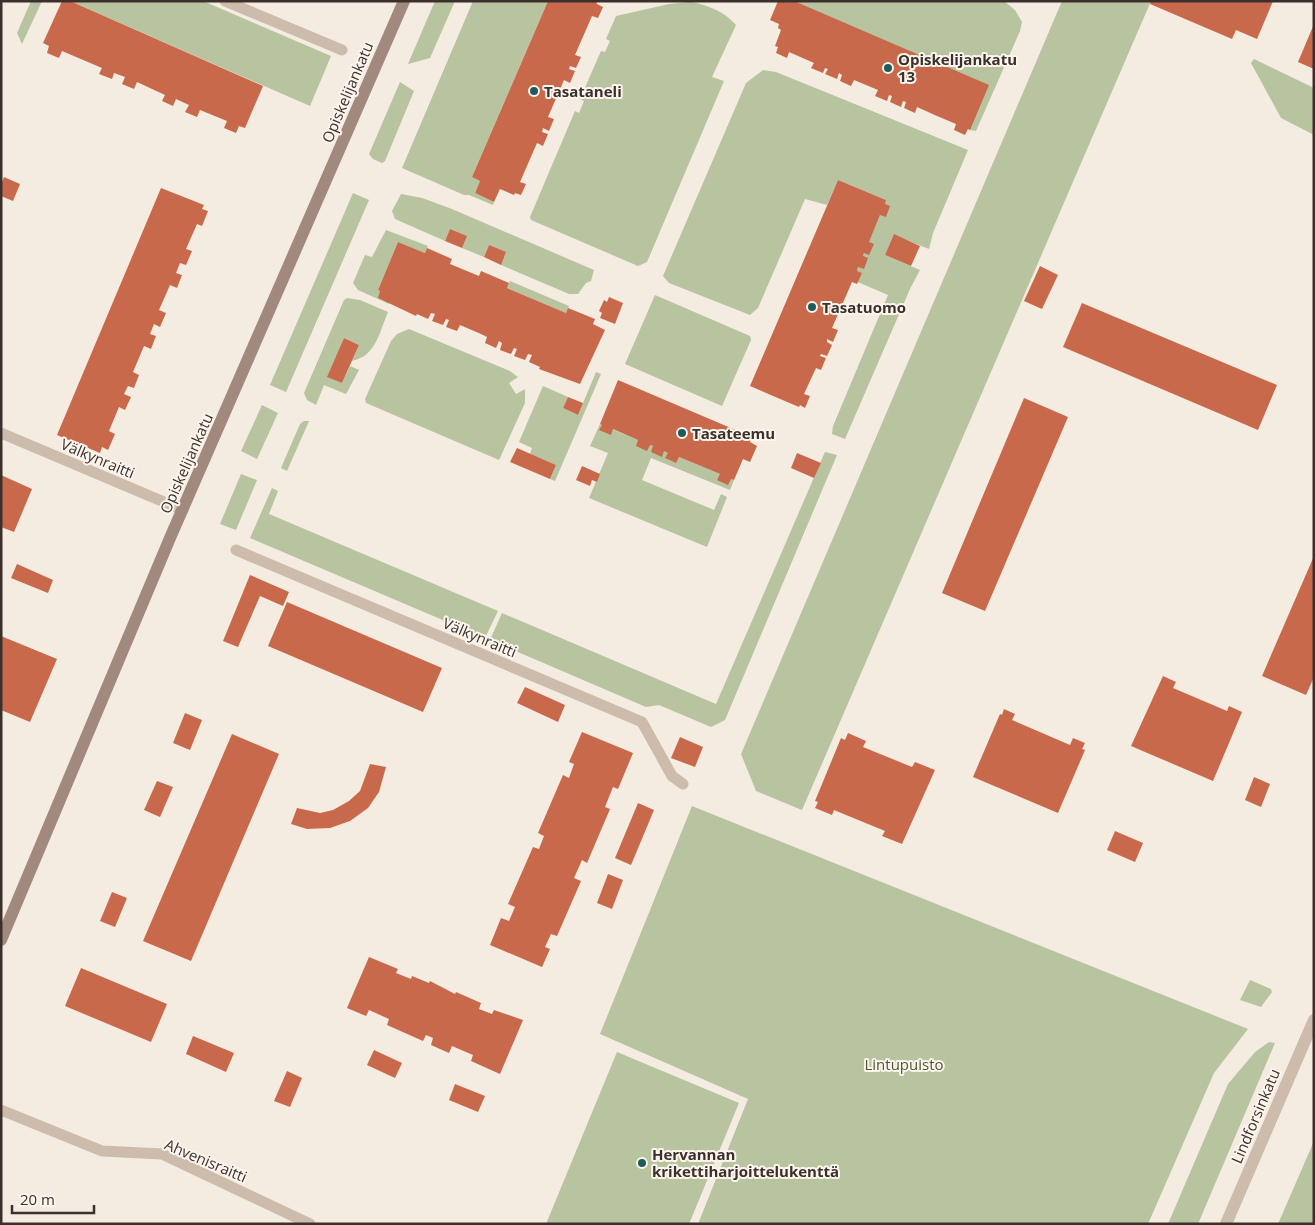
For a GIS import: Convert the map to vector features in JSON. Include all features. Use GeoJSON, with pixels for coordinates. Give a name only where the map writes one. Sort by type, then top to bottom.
{"type":"FeatureCollection","features":[{"type":"Feature","properties":{"kind":"main road","name":"Opiskelijankatu"},"geometry":{"type":"LineString","coordinates":[[1,940],[183,510],[404,1]]}},
{"type":"Feature","properties":{"kind":"street","name":"Lindforsinkatu"},"geometry":{"type":"LineString","coordinates":[[1226,1224],[1314,1020]]}},
{"type":"Feature","properties":{"kind":"lane"},"geometry":{"type":"LineString","coordinates":[[225,1],[342,50]]}},
{"type":"Feature","properties":{"kind":"lane","name":"Välkynraitti"},"geometry":{"type":"LineString","coordinates":[[1,433],[183,510]]}},
{"type":"Feature","properties":{"kind":"lane","name":"Välkynraitti"},"geometry":{"type":"LineString","coordinates":[[236,550],[642,722],[672,776],[683,784]]}},
{"type":"Feature","properties":{"kind":"lane","name":"Ahvenisraitti"},"geometry":{"type":"LineString","coordinates":[[1,1110],[102,1151],[162,1154],[310,1224]]}},
{"type":"Feature","properties":{"kind":"green space"},"geometry":{"type":"Polygon","coordinates":[[[31,1],[42,1],[22,44],[17,33],[31,1]]]}},
{"type":"Feature","properties":{"kind":"green space"},"geometry":{"type":"Polygon","coordinates":[[[70,1],[203,1],[331,56],[310,106],[70,1]]]}},
{"type":"Feature","properties":{"kind":"green space"},"geometry":{"type":"Polygon","coordinates":[[[435,1],[455,1],[430,58],[408,64],[435,1]]]}},
{"type":"Feature","properties":{"kind":"green space"},"geometry":{"type":"Polygon","coordinates":[[[473,1],[548,1],[472,177],[480,181],[475,193],[494,202],[493,205],[469,195],[464,195],[402,168],[473,1]]]}},
{"type":"Feature","properties":{"kind":"green space"},"geometry":{"type":"Polygon","coordinates":[[[794,1],[1004,1],[1015,10],[1022,22],[1020,31],[976,131],[970,130],[794,1]]]}},
{"type":"Feature","properties":{"kind":"green space"},"geometry":{"type":"Polygon","coordinates":[[[1062,1],[1151,1],[802,810],[756,791],[741,754],[1062,1]]]}},
{"type":"Feature","properties":{"kind":"green space"},"geometry":{"type":"Polygon","coordinates":[[[691,2],[716,10],[727,16],[736,25],[712,77],[724,81],[647,262],[638,266],[531,220],[530,217],[575,111],[579,113],[584,101],[580,99],[601,51],[605,52],[610,41],[606,39],[616,16],[669,4],[691,2]]]}},
{"type":"Feature","properties":{"kind":"green space"},"geometry":{"type":"Polygon","coordinates":[[[1254,59],[1314,88],[1314,135],[1281,118],[1251,63],[1254,59]]]}},
{"type":"Feature","properties":{"kind":"green space"},"geometry":{"type":"Polygon","coordinates":[[[763,70],[776,72],[968,150],[933,233],[929,249],[894,235],[885,255],[920,270],[845,439],[832,434],[833,426],[888,295],[853,280],[886,200],[838,180],[827,205],[805,199],[758,308],[750,315],[669,283],[663,276],[746,83],[763,70]]]}},
{"type":"Feature","properties":{"kind":"green space"},"geometry":{"type":"Polygon","coordinates":[[[400,82],[414,91],[385,161],[382,163],[373,159],[369,154],[400,82]]]}},
{"type":"Feature","properties":{"kind":"green space"},"geometry":{"type":"Polygon","coordinates":[[[353,193],[369,200],[286,392],[270,385],[353,193]]]}},
{"type":"Feature","properties":{"kind":"green space"},"geometry":{"type":"Polygon","coordinates":[[[401,194],[422,198],[452,209],[594,270],[591,281],[586,283],[578,294],[569,294],[501,265],[489,245],[484,257],[462,248],[466,236],[450,229],[445,241],[395,219],[392,211],[401,194]]]}},
{"type":"Feature","properties":{"kind":"green space"},"geometry":{"type":"Polygon","coordinates":[[[386,230],[428,246],[425,253],[398,242],[378,290],[393,296],[389,304],[358,290],[353,283],[365,255],[372,257],[386,230]]]}},
{"type":"Feature","properties":{"kind":"green space"},"geometry":{"type":"Polygon","coordinates":[[[510,281],[569,306],[566,313],[507,288],[510,281]]]}},
{"type":"Feature","properties":{"kind":"green space"},"geometry":{"type":"Polygon","coordinates":[[[655,295],[750,336],[751,340],[722,406],[625,364],[655,295]]]}},
{"type":"Feature","properties":{"kind":"green space"},"geometry":{"type":"Polygon","coordinates":[[[347,298],[360,300],[388,312],[372,349],[360,358],[352,361],[359,345],[344,338],[328,377],[342,383],[350,366],[359,370],[346,394],[324,385],[316,405],[307,400],[304,393],[344,300],[347,298]]]}},
{"type":"Feature","properties":{"kind":"green space"},"geometry":{"type":"Polygon","coordinates":[[[409,329],[510,371],[518,377],[509,383],[516,394],[525,389],[525,403],[499,460],[366,403],[365,399],[391,341],[397,334],[409,329]]]}},
{"type":"Feature","properties":{"kind":"green space"},"geometry":{"type":"Polygon","coordinates":[[[596,372],[601,374],[555,481],[550,479],[556,465],[530,454],[532,448],[519,442],[543,386],[568,397],[563,408],[578,415],[596,372]]]}},
{"type":"Feature","properties":{"kind":"green space"},"geometry":{"type":"Polygon","coordinates":[[[262,405],[278,413],[257,459],[241,451],[262,405]]]}},
{"type":"Feature","properties":{"kind":"green space"},"geometry":{"type":"Polygon","coordinates":[[[304,421],[309,421],[287,471],[281,468],[300,424],[304,421]]]}},
{"type":"Feature","properties":{"kind":"green space"},"geometry":{"type":"Polygon","coordinates":[[[600,424],[734,480],[730,490],[651,458],[642,480],[714,510],[721,494],[727,497],[707,547],[589,498],[608,453],[590,446],[600,424]]]}},
{"type":"Feature","properties":{"kind":"green space"},"geometry":{"type":"Polygon","coordinates":[[[825,452],[837,455],[725,720],[711,727],[659,705],[646,707],[490,640],[502,613],[716,704],[825,452]]]}},
{"type":"Feature","properties":{"kind":"green space"},"geometry":{"type":"Polygon","coordinates":[[[241,474],[257,480],[236,530],[220,524],[241,474]]]}},
{"type":"Feature","properties":{"kind":"green space"},"geometry":{"type":"Polygon","coordinates":[[[272,488],[278,491],[269,514],[498,611],[485,638],[250,538],[272,488]]]}},
{"type":"Feature","properties":{"kind":"green space","name":"Lintupuisto"},"geometry":{"type":"Polygon","coordinates":[[[692,806],[1248,1029],[1214,1073],[1148,1224],[698,1224],[748,1099],[600,1034],[692,806]]]}},
{"type":"Feature","properties":{"kind":"green space"},"geometry":{"type":"Polygon","coordinates":[[[1250,980],[1271,989],[1272,992],[1261,1007],[1240,1000],[1250,980]]]}},
{"type":"Feature","properties":{"kind":"green space"},"geometry":{"type":"Polygon","coordinates":[[[1269,1042],[1275,1043],[1198,1224],[1168,1224],[1228,1084],[1255,1052],[1269,1042]]]}},
{"type":"Feature","properties":{"kind":"green space","name":"Hervannan krikettiharjoittelukenttä"},"geometry":{"type":"Polygon","coordinates":[[[617,1052],[739,1103],[689,1224],[546,1224],[617,1052]]]}},
{"type":"Feature","properties":{"kind":"green space"},"geometry":{"type":"Polygon","coordinates":[[[1314,1141],[1314,1224],[1278,1224],[1314,1141]]]}},
{"type":"Feature","properties":{"kind":"building"},"geometry":{"type":"Polygon","coordinates":[[[62,1],[70,1],[263,86],[245,128],[239,126],[236,133],[224,128],[227,121],[200,110],[197,117],[185,112],[189,105],[176,99],[173,106],[162,101],[165,95],[137,82],[134,89],[122,84],[125,77],[114,73],[112,79],[99,74],[102,68],[62,51],[59,58],[47,53],[49,46],[43,43],[62,1]]]}},
{"type":"Feature","properties":{"kind":"building","name":"Tasataneli"},"geometry":{"type":"Polygon","coordinates":[[[548,1],[596,1],[597,4],[603,7],[598,18],[592,16],[575,55],[581,57],[576,68],[570,66],[569,69],[575,71],[570,83],[564,80],[548,117],[554,119],[549,131],[543,128],[542,132],[548,134],[543,146],[537,143],[520,182],[526,184],[521,195],[515,193],[514,195],[500,189],[494,202],[475,193],[480,181],[472,177],[548,1]]]}},
{"type":"Feature","properties":{"kind":"building","name":"Opiskelijankatu 13"},"geometry":{"type":"Polygon","coordinates":[[[778,1],[794,1],[989,85],[970,130],[968,129],[965,135],[954,130],[956,124],[917,107],[915,113],[904,108],[906,102],[903,101],[901,107],[890,102],[892,96],[889,95],[887,101],[875,96],[878,90],[854,80],[851,86],[840,81],[842,75],[839,73],[837,79],[825,74],[828,69],[825,68],[823,73],[811,68],[814,63],[789,52],[787,58],[776,53],[778,47],[775,46],[781,30],[778,28],[779,24],[770,20],[778,1]]]}},
{"type":"Feature","properties":{"kind":"building"},"geometry":{"type":"Polygon","coordinates":[[[1151,1],[1273,1],[1257,39],[1236,30],[1232,39],[1150,4],[1151,1]]]}},
{"type":"Feature","properties":{"kind":"building"},"geometry":{"type":"Polygon","coordinates":[[[1314,24],[1314,69],[1298,62],[1314,24]]]}},
{"type":"Feature","properties":{"kind":"building"},"geometry":{"type":"Polygon","coordinates":[[[4,177],[20,184],[13,201],[1,196],[1,185],[4,177]]]}},
{"type":"Feature","properties":{"kind":"building","name":"Tasatuomo"},"geometry":{"type":"Polygon","coordinates":[[[838,180],[886,200],[885,204],[890,206],[886,217],[880,215],[869,242],[874,244],[869,255],[864,253],[863,256],[868,258],[864,269],[858,267],[857,271],[862,273],[857,284],[852,282],[832,328],[838,330],[833,342],[827,339],[827,342],[832,345],[827,356],[821,354],[820,356],[826,358],[821,370],[816,368],[804,394],[810,396],[805,408],[750,386],[838,180]]]}},
{"type":"Feature","properties":{"kind":"building"},"geometry":{"type":"Polygon","coordinates":[[[161,188],[204,205],[202,209],[208,211],[202,226],[197,224],[186,249],[192,251],[186,265],[180,263],[176,273],[182,275],[177,288],[170,285],[159,310],[166,313],[160,327],[154,324],[150,334],[156,336],[151,349],[144,346],[133,372],[139,375],[134,388],[128,386],[124,394],[131,397],[125,410],[119,407],[109,431],[115,434],[108,450],[102,447],[100,453],[57,435],[161,188]]]}},
{"type":"Feature","properties":{"kind":"building"},"geometry":{"type":"Polygon","coordinates":[[[450,229],[467,236],[462,248],[445,241],[450,229]]]}},
{"type":"Feature","properties":{"kind":"building"},"geometry":{"type":"Polygon","coordinates":[[[894,234],[920,246],[911,266],[885,255],[894,234]]]}},
{"type":"Feature","properties":{"kind":"building"},"geometry":{"type":"Polygon","coordinates":[[[398,242],[425,253],[427,248],[452,259],[450,264],[479,276],[481,271],[509,283],[507,288],[566,313],[568,308],[595,319],[593,324],[605,330],[580,384],[539,369],[540,367],[529,362],[532,355],[528,354],[525,360],[514,356],[517,349],[514,348],[511,354],[500,350],[502,343],[499,341],[496,348],[485,343],[487,337],[460,325],[457,331],[446,327],[449,320],[446,319],[443,325],[432,321],[435,314],[431,313],[428,319],[417,314],[416,316],[378,298],[380,291],[378,290],[398,242]]]}},
{"type":"Feature","properties":{"kind":"building"},"geometry":{"type":"Polygon","coordinates":[[[489,245],[506,252],[501,265],[484,257],[489,245]]]}},
{"type":"Feature","properties":{"kind":"building"},"geometry":{"type":"Polygon","coordinates":[[[1040,266],[1058,275],[1042,309],[1024,301],[1040,266]]]}},
{"type":"Feature","properties":{"kind":"building"},"geometry":{"type":"Polygon","coordinates":[[[609,297],[623,303],[615,324],[600,318],[602,313],[599,311],[604,300],[607,302],[609,297]]]}},
{"type":"Feature","properties":{"kind":"building"},"geometry":{"type":"Polygon","coordinates":[[[1082,303],[1277,385],[1258,430],[1063,347],[1082,303]]]}},
{"type":"Feature","properties":{"kind":"building"},"geometry":{"type":"Polygon","coordinates":[[[344,338],[359,345],[342,383],[327,377],[344,338]]]}},
{"type":"Feature","properties":{"kind":"building","name":"Tasateemu"},"geometry":{"type":"Polygon","coordinates":[[[618,380],[752,437],[750,442],[757,446],[750,462],[743,459],[734,480],[731,479],[728,485],[717,480],[720,474],[679,457],[676,463],[665,458],[668,453],[664,451],[662,457],[651,452],[653,446],[650,445],[647,451],[636,446],[638,440],[613,429],[611,435],[599,430],[618,380]]]}},
{"type":"Feature","properties":{"kind":"building"},"geometry":{"type":"Polygon","coordinates":[[[568,397],[583,403],[578,415],[563,408],[568,397]]]}},
{"type":"Feature","properties":{"kind":"building"},"geometry":{"type":"Polygon","coordinates":[[[1024,398],[1068,417],[985,611],[942,593],[1024,398]]]}},
{"type":"Feature","properties":{"kind":"building"},"geometry":{"type":"Polygon","coordinates":[[[517,448],[556,465],[550,479],[510,462],[517,448]]]}},
{"type":"Feature","properties":{"kind":"building"},"geometry":{"type":"Polygon","coordinates":[[[797,453],[821,463],[814,478],[791,468],[797,453]]]}},
{"type":"Feature","properties":{"kind":"building"},"geometry":{"type":"Polygon","coordinates":[[[582,466],[600,474],[597,482],[592,480],[590,486],[576,480],[582,466]]]}},
{"type":"Feature","properties":{"kind":"building"},"geometry":{"type":"Polygon","coordinates":[[[1,475],[32,489],[14,532],[1,527],[1,475]]]}},
{"type":"Feature","properties":{"kind":"building"},"geometry":{"type":"Polygon","coordinates":[[[1314,556],[1314,677],[1306,695],[1262,676],[1314,556]]]}},
{"type":"Feature","properties":{"kind":"building"},"geometry":{"type":"Polygon","coordinates":[[[17,564],[53,580],[48,593],[11,578],[17,564]]]}},
{"type":"Feature","properties":{"kind":"building"},"geometry":{"type":"Polygon","coordinates":[[[250,575],[289,592],[283,606],[260,596],[238,647],[223,641],[250,575]]]}},
{"type":"Feature","properties":{"kind":"building"},"geometry":{"type":"Polygon","coordinates":[[[287,602],[442,668],[423,712],[268,646],[287,602]]]}},
{"type":"Feature","properties":{"kind":"building"},"geometry":{"type":"Polygon","coordinates":[[[1,636],[57,659],[30,722],[1,710],[1,636]]]}},
{"type":"Feature","properties":{"kind":"building"},"geometry":{"type":"Polygon","coordinates":[[[1163,676],[1176,682],[1173,688],[1227,711],[1229,706],[1242,712],[1213,781],[1131,746],[1163,676]]]}},
{"type":"Feature","properties":{"kind":"building"},"geometry":{"type":"Polygon","coordinates":[[[525,687],[565,705],[558,722],[517,703],[525,687]]]}},
{"type":"Feature","properties":{"kind":"building"},"geometry":{"type":"Polygon","coordinates":[[[1004,709],[1015,714],[1012,720],[1070,745],[1073,738],[1085,743],[1082,749],[1085,750],[1058,813],[973,777],[1000,714],[1002,715],[1004,709]]]}},
{"type":"Feature","properties":{"kind":"building"},"geometry":{"type":"Polygon","coordinates":[[[185,713],[202,720],[190,750],[173,743],[185,713]]]}},
{"type":"Feature","properties":{"kind":"building"},"geometry":{"type":"Polygon","coordinates":[[[582,732],[633,753],[618,789],[613,787],[605,807],[610,809],[587,863],[582,860],[574,878],[581,881],[557,936],[551,934],[545,947],[550,949],[542,967],[490,945],[501,918],[509,921],[515,907],[508,904],[533,847],[539,849],[544,836],[538,833],[563,775],[569,778],[574,764],[569,762],[582,732]]]}},
{"type":"Feature","properties":{"kind":"building"},"geometry":{"type":"Polygon","coordinates":[[[848,733],[866,741],[863,747],[912,767],[915,762],[935,770],[902,844],[882,836],[885,831],[834,810],[832,815],[815,808],[818,802],[815,801],[841,738],[845,740],[848,733]]]}},
{"type":"Feature","properties":{"kind":"building"},"geometry":{"type":"Polygon","coordinates":[[[232,734],[279,754],[191,961],[143,941],[232,734]]]}},
{"type":"Feature","properties":{"kind":"building"},"geometry":{"type":"Polygon","coordinates":[[[680,737],[703,747],[695,767],[671,758],[680,737]]]}},
{"type":"Feature","properties":{"kind":"building"},"geometry":{"type":"Polygon","coordinates":[[[370,764],[386,767],[379,792],[368,808],[350,821],[330,828],[307,829],[291,824],[297,808],[320,813],[333,810],[349,801],[360,791],[370,764]]]}},
{"type":"Feature","properties":{"kind":"building"},"geometry":{"type":"Polygon","coordinates":[[[1254,777],[1270,784],[1261,807],[1245,800],[1254,777]]]}},
{"type":"Feature","properties":{"kind":"building"},"geometry":{"type":"Polygon","coordinates":[[[157,781],[173,787],[160,817],[144,810],[157,781]]]}},
{"type":"Feature","properties":{"kind":"building"},"geometry":{"type":"Polygon","coordinates":[[[638,803],[654,810],[631,865],[615,858],[638,803]]]}},
{"type":"Feature","properties":{"kind":"building"},"geometry":{"type":"Polygon","coordinates":[[[1115,831],[1143,843],[1135,862],[1107,850],[1115,831]]]}},
{"type":"Feature","properties":{"kind":"building"},"geometry":{"type":"Polygon","coordinates":[[[608,874],[623,880],[612,909],[597,903],[608,874]]]}},
{"type":"Feature","properties":{"kind":"building"},"geometry":{"type":"Polygon","coordinates":[[[112,892],[127,898],[115,927],[100,921],[112,892]]]}},
{"type":"Feature","properties":{"kind":"building"},"geometry":{"type":"Polygon","coordinates":[[[369,957],[398,969],[396,973],[411,979],[412,976],[429,983],[430,981],[455,994],[456,992],[481,1003],[479,1009],[492,1014],[494,1010],[523,1020],[500,1074],[471,1061],[473,1055],[452,1046],[449,1053],[431,1045],[433,1038],[426,1035],[423,1041],[387,1025],[389,1019],[369,1010],[366,1016],[347,1008],[369,957]]]}},
{"type":"Feature","properties":{"kind":"building"},"geometry":{"type":"Polygon","coordinates":[[[81,968],[167,1004],[151,1042],[65,1006],[81,968]]]}},
{"type":"Feature","properties":{"kind":"building"},"geometry":{"type":"Polygon","coordinates":[[[193,1036],[234,1053],[226,1072],[186,1054],[193,1036]]]}},
{"type":"Feature","properties":{"kind":"building"},"geometry":{"type":"Polygon","coordinates":[[[374,1050],[402,1063],[395,1078],[367,1065],[374,1050]]]}},
{"type":"Feature","properties":{"kind":"building"},"geometry":{"type":"Polygon","coordinates":[[[287,1071],[302,1078],[290,1107],[274,1101],[287,1071]]]}},
{"type":"Feature","properties":{"kind":"building"},"geometry":{"type":"Polygon","coordinates":[[[455,1084],[485,1096],[478,1112],[449,1100],[455,1084]]]}},
{"type":"Feature","properties":{"kind":"place","name":"Opiskelijankatu 13"},"geometry":{"type":"Point","coordinates":[888,68]}},
{"type":"Feature","properties":{"kind":"place","name":"Tasataneli"},"geometry":{"type":"Point","coordinates":[534,91]}},
{"type":"Feature","properties":{"kind":"place","name":"Tasatuomo"},"geometry":{"type":"Point","coordinates":[812,307]}},
{"type":"Feature","properties":{"kind":"place","name":"Tasateemu"},"geometry":{"type":"Point","coordinates":[682,433]}},
{"type":"Feature","properties":{"kind":"place","name":"Hervannan krikettiharjoittelukenttä"},"geometry":{"type":"Point","coordinates":[642,1163]}}]}
